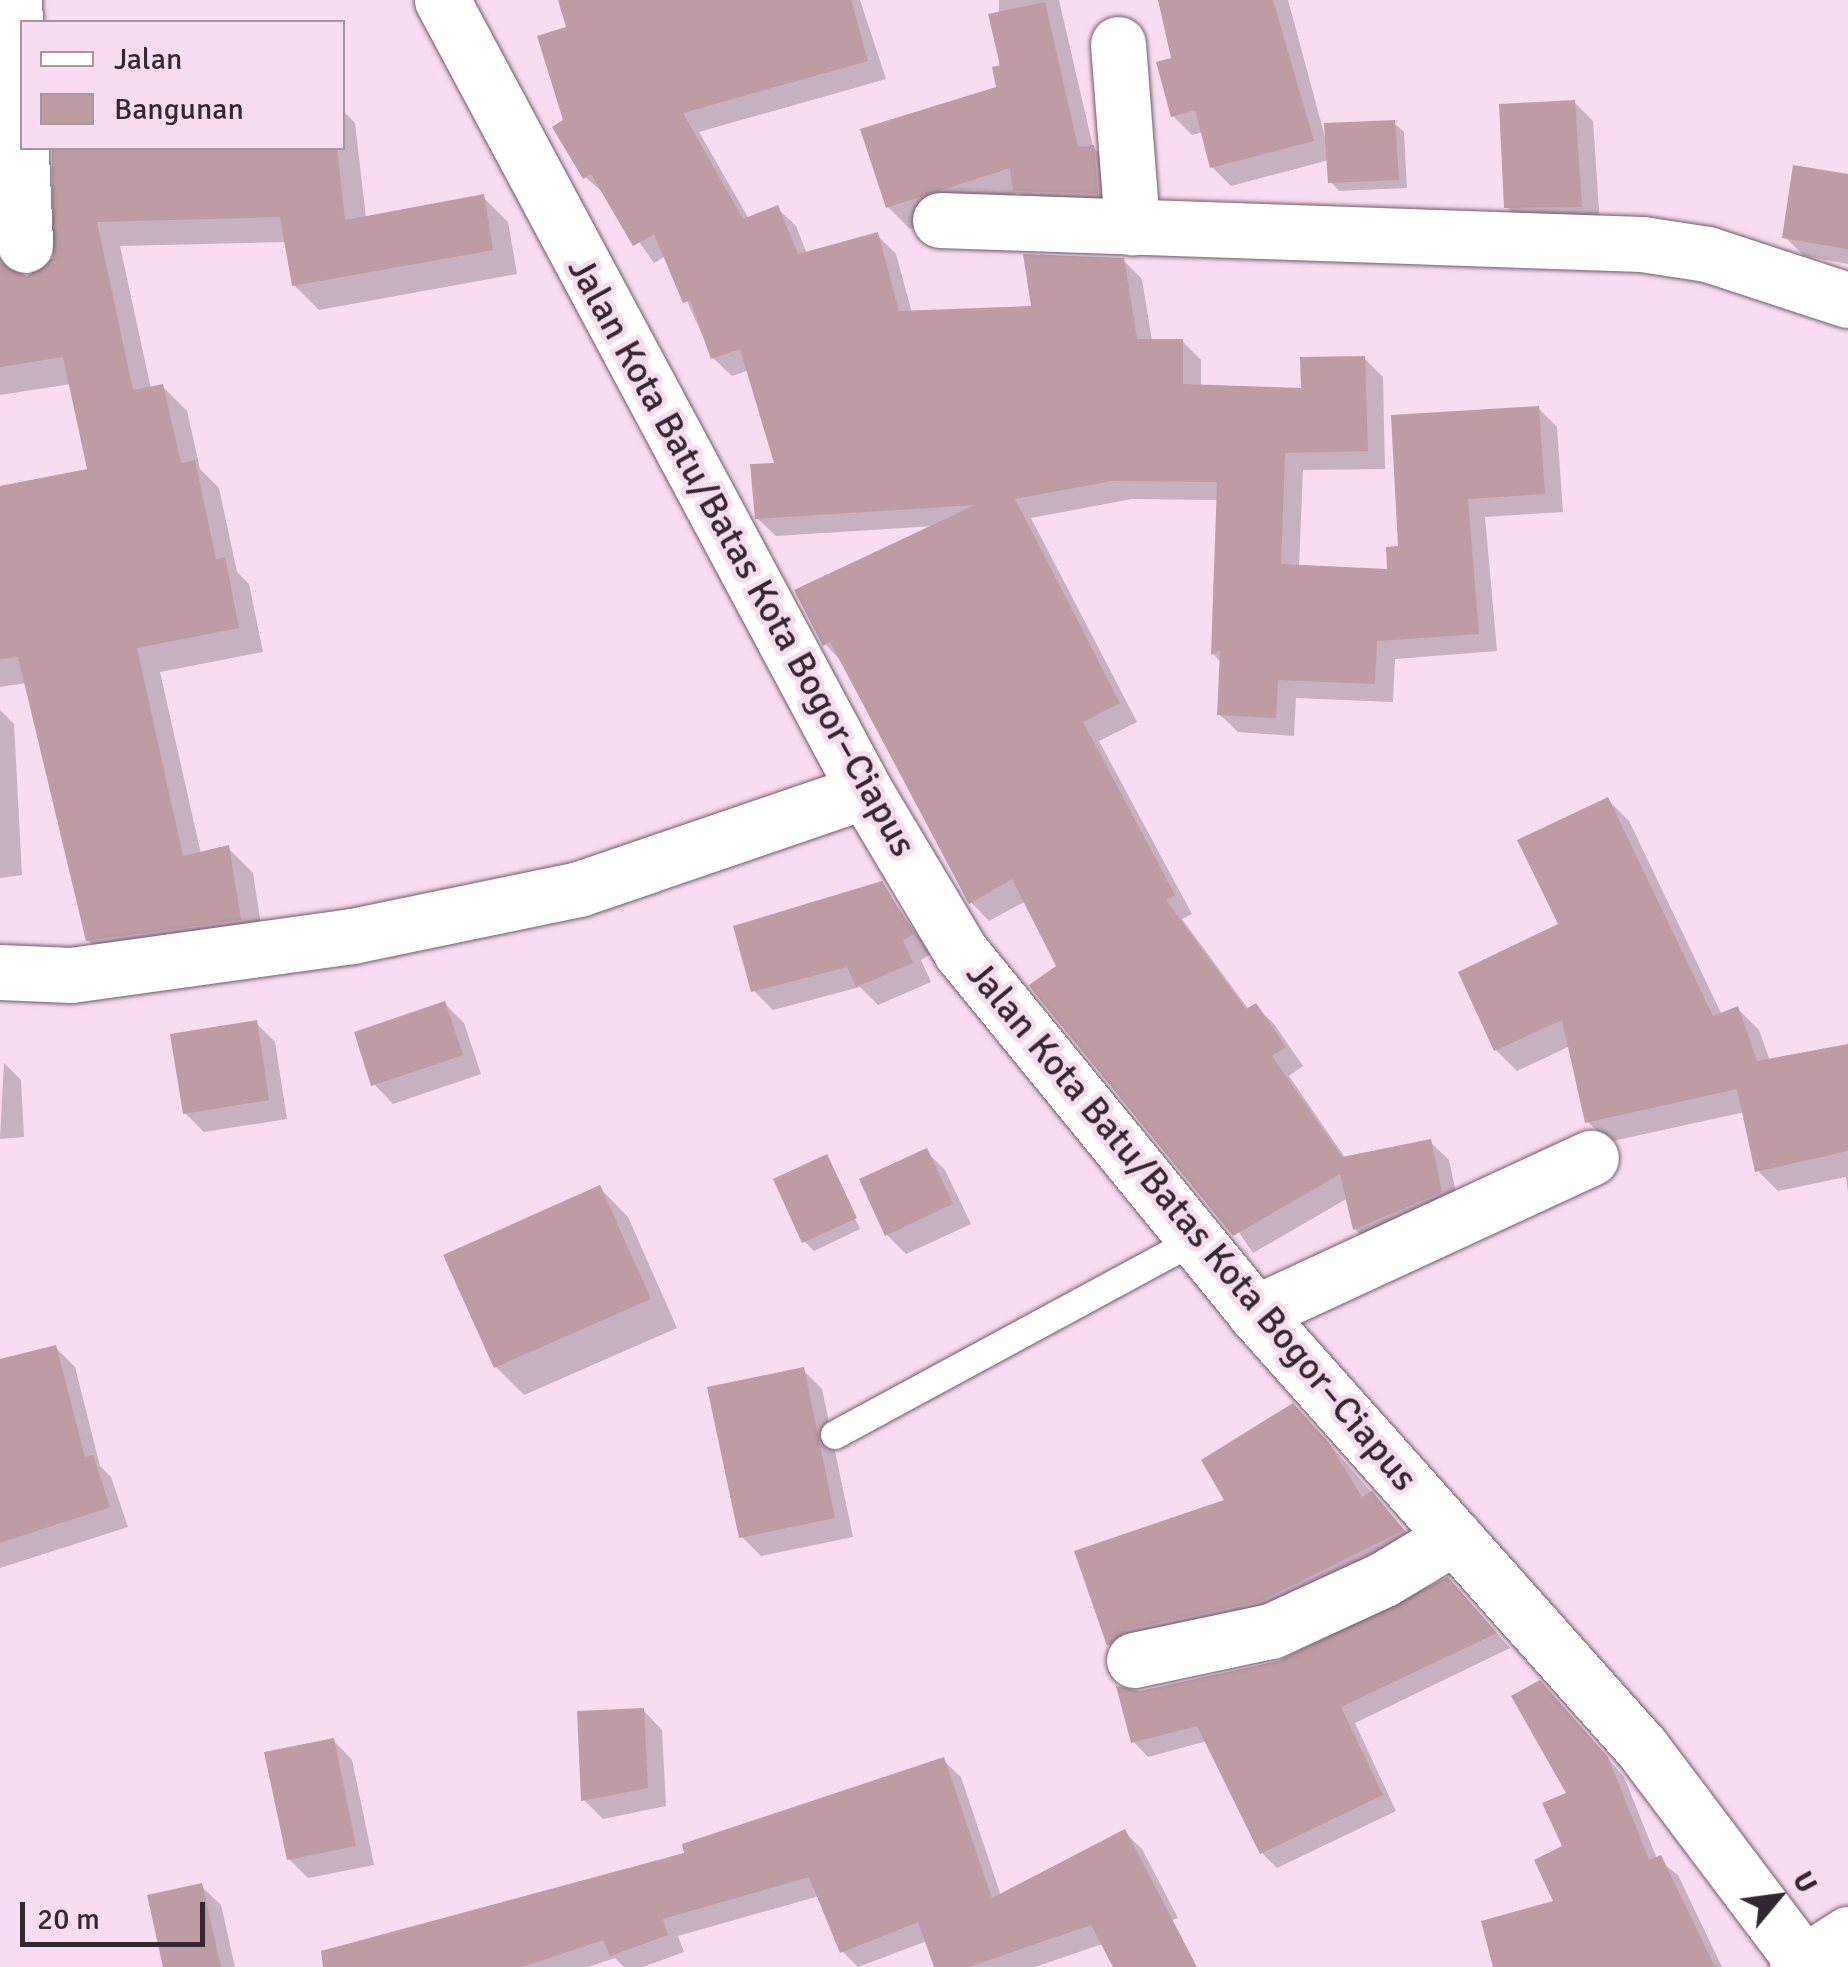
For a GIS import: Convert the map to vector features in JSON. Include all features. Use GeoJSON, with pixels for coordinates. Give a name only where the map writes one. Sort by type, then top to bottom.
{"type":"FeatureCollection","features":[{"type":"Feature","properties":{"kind":"street"},"geometry":{"type":"LineString","coordinates":[[14,0],[20,134]]}},
{"type":"Feature","properties":{"kind":"street","name":"Jalan Kota Batu/Batas Kota Bogor–Ciapus"},"geometry":{"type":"LineString","coordinates":[[442,0],[865,791],[962,952],[1255,1313],[1642,1748],[1814,1957]]}},
{"type":"Feature","properties":{"kind":"street"},"geometry":{"type":"LineString","coordinates":[[1118,44],[1132,227]]}},
{"type":"Feature","properties":{"kind":"street"},"geometry":{"type":"LineString","coordinates":[[21,150],[25,245]]}},
{"type":"Feature","properties":{"kind":"street"},"geometry":{"type":"LineString","coordinates":[[940,220],[1642,244],[1706,254],[1848,300]]}},
{"type":"Feature","properties":{"kind":"street"},"geometry":{"type":"LineString","coordinates":[[0,972],[71,976],[352,936],[579,889],[865,791]]}},
{"type":"Feature","properties":{"kind":"street"},"geometry":{"type":"LineString","coordinates":[[1255,1313],[1591,1158]]}},
{"type":"Feature","properties":{"kind":"street"},"geometry":{"type":"LineString","coordinates":[[1134,1660],[1271,1631],[1384,1579],[1454,1536]]}},
{"type":"Feature","properties":{"kind":"lane"},"geometry":{"type":"LineString","coordinates":[[835,1435],[1194,1241]]}},
{"type":"Feature","properties":{"kind":"building"},"geometry":{"type":"Polygon","coordinates":[[[558,0],[851,0],[868,61],[683,113],[743,219],[778,205],[798,254],[878,232],[899,311],[1031,306],[1023,254],[1124,258],[1137,339],[1183,339],[1183,384],[1301,388],[1300,357],[1365,356],[1368,451],[1285,453],[1281,564],[1387,569],[1386,547],[1398,546],[1391,415],[1539,406],[1545,494],[1468,499],[1479,634],[1377,641],[1375,684],[1278,680],[1276,718],[1217,715],[1220,650],[1211,655],[1217,482],[1112,481],[1015,499],[1120,703],[1083,722],[1175,895],[1166,900],[1246,1009],[1256,1003],[1286,1047],[1272,1056],[1342,1157],[1431,1139],[1442,1192],[1353,1230],[1340,1174],[1233,1236],[1033,991],[1029,985],[1056,966],[1012,879],[969,904],[830,642],[823,646],[794,590],[975,505],[755,519],[750,464],[774,463],[740,349],[711,359],[690,300],[683,303],[654,234],[633,246],[591,174],[583,179],[552,127],[563,120],[537,36],[566,27],[558,0]]]}},
{"type":"Feature","properties":{"kind":"building"},"geometry":{"type":"Polygon","coordinates":[[[1158,0],[1273,0],[1314,141],[1210,168],[1195,110],[1171,117],[1156,62],[1171,58],[1158,0]]]}},
{"type":"Feature","properties":{"kind":"building"},"geometry":{"type":"Polygon","coordinates":[[[1045,2],[1078,147],[1094,145],[1098,194],[1013,191],[1010,168],[886,208],[860,129],[996,87],[992,67],[1000,65],[988,14],[1045,2]]]}},
{"type":"Feature","properties":{"kind":"building"},"geometry":{"type":"Polygon","coordinates":[[[1575,100],[1582,207],[1504,208],[1499,104],[1575,100]]]}},
{"type":"Feature","properties":{"kind":"building"},"geometry":{"type":"Polygon","coordinates":[[[1395,120],[1399,180],[1328,183],[1324,123],[1395,120]]]}},
{"type":"Feature","properties":{"kind":"building"},"geometry":{"type":"Polygon","coordinates":[[[52,150],[337,150],[345,220],[484,194],[493,250],[292,286],[280,217],[97,222],[133,390],[163,384],[181,463],[195,460],[216,559],[225,557],[239,628],[137,648],[183,856],[229,845],[241,920],[86,941],[18,657],[0,659],[0,486],[87,469],[63,357],[0,367],[0,263],[27,276],[53,258],[52,150]]]}},
{"type":"Feature","properties":{"kind":"building"},"geometry":{"type":"Polygon","coordinates":[[[1793,165],[1848,174],[1848,249],[1782,238],[1793,165]]]}},
{"type":"Feature","properties":{"kind":"building"},"geometry":{"type":"Polygon","coordinates":[[[1608,797],[1713,1016],[1738,1006],[1757,1061],[1848,1044],[1848,1151],[1755,1172],[1737,1089],[1585,1123],[1562,1020],[1494,1051],[1458,972],[1558,924],[1517,840],[1608,797]]]}},
{"type":"Feature","properties":{"kind":"building"},"geometry":{"type":"Polygon","coordinates":[[[882,881],[914,934],[903,940],[913,963],[856,987],[847,967],[751,992],[733,926],[882,881]]]}},
{"type":"Feature","properties":{"kind":"building"},"geometry":{"type":"Polygon","coordinates":[[[445,1001],[463,1055],[371,1086],[354,1032],[445,1001]]]}},
{"type":"Feature","properties":{"kind":"building"},"geometry":{"type":"Polygon","coordinates":[[[257,1020],[269,1100],[183,1114],[170,1034],[257,1020]]]}},
{"type":"Feature","properties":{"kind":"building"},"geometry":{"type":"Polygon","coordinates":[[[927,1148],[953,1204],[885,1236],[859,1179],[927,1148]]]}},
{"type":"Feature","properties":{"kind":"building"},"geometry":{"type":"Polygon","coordinates":[[[827,1154],[857,1218],[802,1243],[773,1179],[827,1154]]]}},
{"type":"Feature","properties":{"kind":"building"},"geometry":{"type":"Polygon","coordinates":[[[600,1185],[651,1299],[494,1368],[443,1255],[600,1185]]]}},
{"type":"Feature","properties":{"kind":"building"},"geometry":{"type":"Polygon","coordinates":[[[56,1345],[85,1457],[93,1455],[110,1507],[0,1543],[0,1359],[56,1345]]]}},
{"type":"Feature","properties":{"kind":"building"},"geometry":{"type":"Polygon","coordinates":[[[804,1367],[835,1518],[739,1538],[707,1387],[804,1367]]]}},
{"type":"Feature","properties":{"kind":"building"},"geometry":{"type":"Polygon","coordinates":[[[1293,1403],[1329,1443],[1362,1497],[1372,1491],[1404,1530],[1261,1601],[1128,1629],[1107,1646],[1074,1551],[1224,1500],[1201,1460],[1293,1403]]]}},
{"type":"Feature","properties":{"kind":"building"},"geometry":{"type":"Polygon","coordinates":[[[1448,1577],[1497,1633],[1341,1707],[1383,1795],[1260,1854],[1197,1726],[1131,1743],[1116,1686],[1140,1691],[1278,1661],[1448,1577]]]}},
{"type":"Feature","properties":{"kind":"building"},"geometry":{"type":"Polygon","coordinates":[[[1540,1680],[1608,1757],[1649,1860],[1661,1855],[1715,1967],[1493,1967],[1481,1921],[1553,1901],[1534,1860],[1562,1846],[1542,1803],[1566,1793],[1511,1696],[1540,1680]]]}},
{"type":"Feature","properties":{"kind":"building"},"geometry":{"type":"Polygon","coordinates":[[[644,1708],[648,1788],[581,1801],[577,1711],[644,1708]]]}},
{"type":"Feature","properties":{"kind":"building"},"geometry":{"type":"Polygon","coordinates":[[[334,1738],[356,1846],[287,1860],[264,1752],[334,1738]]]}},
{"type":"Feature","properties":{"kind":"building"},"geometry":{"type":"Polygon","coordinates":[[[944,1757],[992,1898],[1125,1829],[1197,1967],[1113,1967],[1091,1925],[969,1967],[934,1967],[918,1922],[840,1953],[809,1877],[663,1919],[668,1935],[610,1956],[603,1940],[522,1967],[323,1967],[321,1951],[684,1853],[682,1844],[944,1757]]]}},
{"type":"Feature","properties":{"kind":"building"},"geometry":{"type":"Polygon","coordinates":[[[202,1883],[221,1967],[163,1967],[147,1895],[202,1883]]]}}]}
